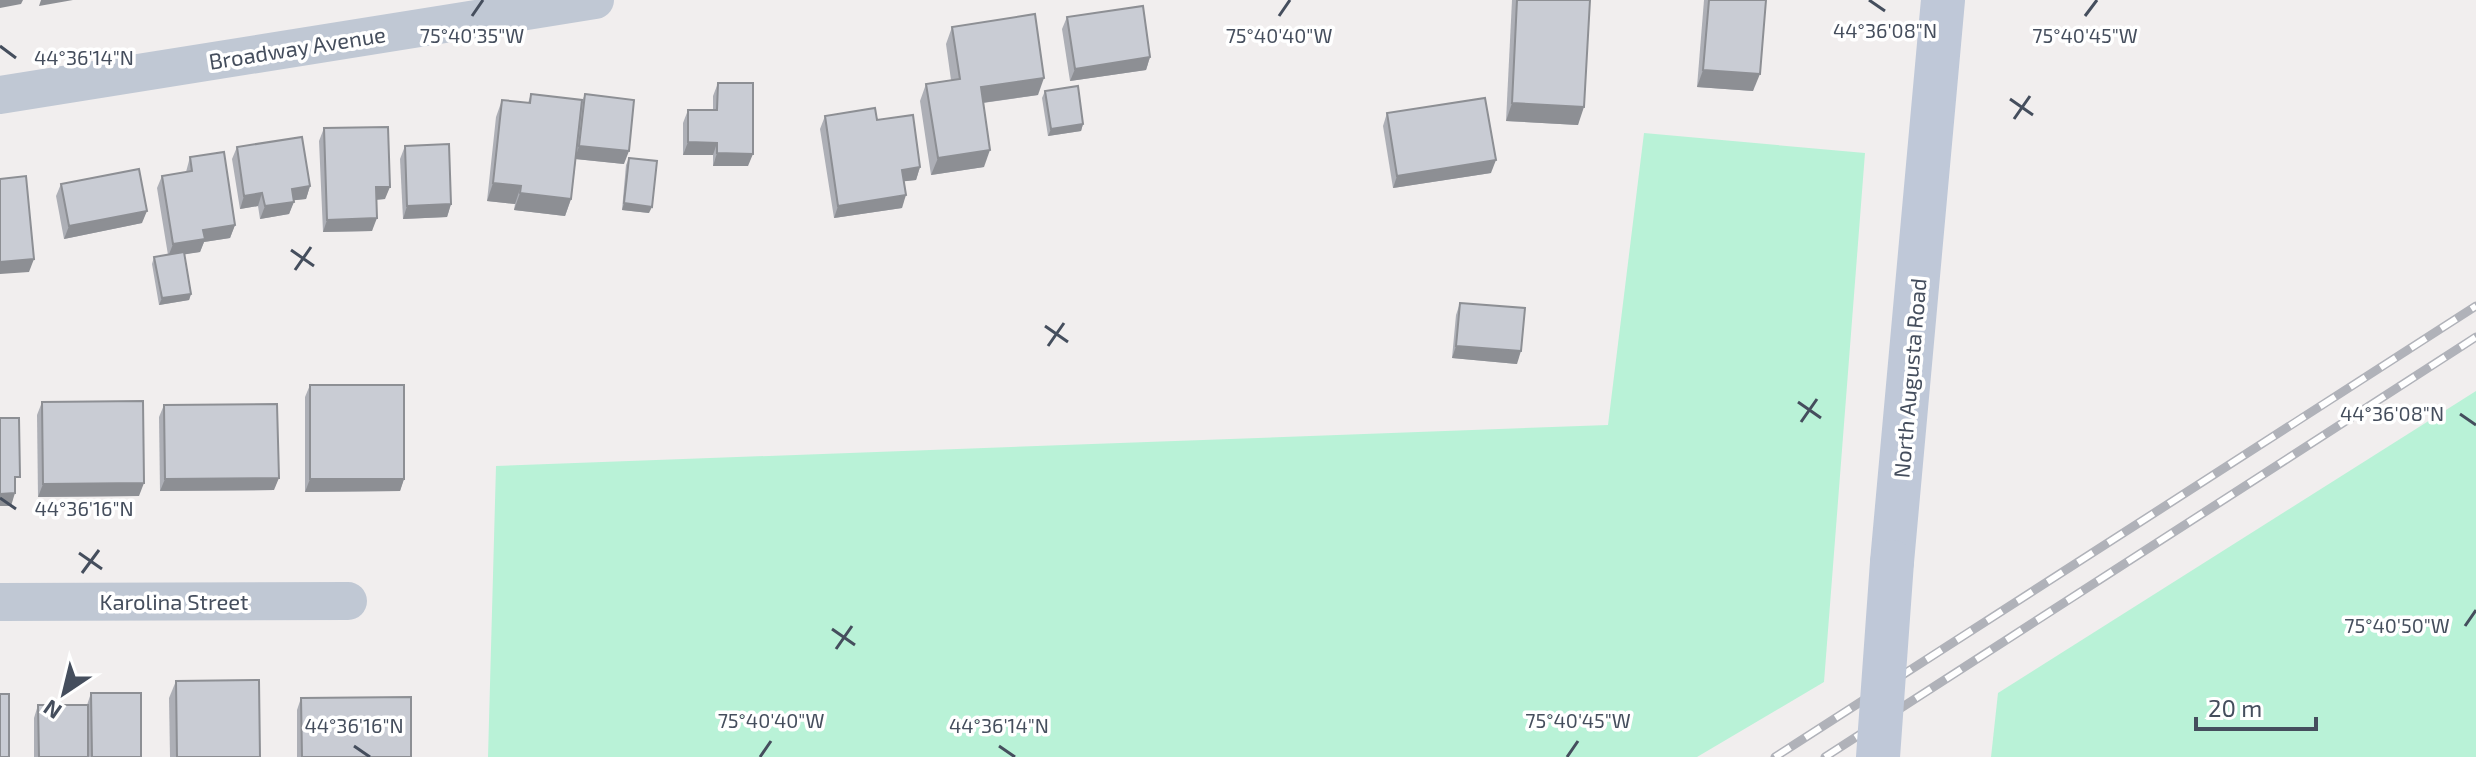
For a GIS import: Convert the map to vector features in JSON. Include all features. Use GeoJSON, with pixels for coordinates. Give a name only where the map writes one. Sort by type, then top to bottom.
{"type":"FeatureCollection","features":[{"type":"Feature","properties":{"kind":"main road","name":"North Augusta Road"},"geometry":{"type":"LineString","coordinates":[[1878,757],[1892,562],[1943,0]]}},
{"type":"Feature","properties":{"kind":"street","name":"Broadway Avenue"},"geometry":{"type":"LineString","coordinates":[[0,95],[595,0]]}},
{"type":"Feature","properties":{"kind":"street","name":"Karolina Street"},"geometry":{"type":"LineString","coordinates":[[0,602],[348,601]]}},
{"type":"Feature","properties":{"kind":"green space"},"geometry":{"type":"Polygon","coordinates":[[[1644,133],[1865,153],[1824,682],[1697,757],[488,757],[496,466],[1608,425],[1644,133]]]}},
{"type":"Feature","properties":{"kind":"green space"},"geometry":{"type":"Polygon","coordinates":[[[2476,391],[2476,757],[1991,757],[1998,693],[2476,391]]]}},
{"type":"Feature","properties":{"kind":"building"},"geometry":{"type":"Polygon","coordinates":[[[1517,0],[1590,0],[1584,107],[1512,103],[1517,0]]]}},
{"type":"Feature","properties":{"kind":"building"},"geometry":{"type":"Polygon","coordinates":[[[1709,0],[1766,0],[1760,74],[1703,70],[1709,0]]]}},
{"type":"Feature","properties":{"kind":"building"},"geometry":{"type":"Polygon","coordinates":[[[1143,6],[1150,57],[1075,69],[1067,17],[1143,6]]]}},
{"type":"Feature","properties":{"kind":"building"},"geometry":{"type":"Polygon","coordinates":[[[1035,14],[1044,78],[981,87],[990,150],[938,158],[926,84],[960,79],[952,27],[1035,14]]]}},
{"type":"Feature","properties":{"kind":"building"},"geometry":{"type":"Polygon","coordinates":[[[718,83],[753,83],[753,154],[717,153],[717,143],[688,142],[688,110],[717,110],[718,83]]]}},
{"type":"Feature","properties":{"kind":"building"},"geometry":{"type":"Polygon","coordinates":[[[1078,86],[1083,124],[1051,129],[1045,91],[1078,86]]]}},
{"type":"Feature","properties":{"kind":"building"},"geometry":{"type":"Polygon","coordinates":[[[531,94],[582,100],[571,199],[520,193],[521,186],[493,183],[502,100],[530,103],[531,94]]]}},
{"type":"Feature","properties":{"kind":"building"},"geometry":{"type":"Polygon","coordinates":[[[585,94],[634,100],[629,151],[579,146],[585,94]]]}},
{"type":"Feature","properties":{"kind":"building"},"geometry":{"type":"Polygon","coordinates":[[[1485,98],[1496,160],[1397,176],[1387,113],[1485,98]]]}},
{"type":"Feature","properties":{"kind":"building"},"geometry":{"type":"Polygon","coordinates":[[[875,108],[877,120],[913,115],[920,167],[902,170],[906,195],[838,206],[825,116],[875,108]]]}},
{"type":"Feature","properties":{"kind":"building"},"geometry":{"type":"Polygon","coordinates":[[[388,127],[390,187],[376,187],[377,218],[327,220],[324,128],[388,127]]]}},
{"type":"Feature","properties":{"kind":"building"},"geometry":{"type":"Polygon","coordinates":[[[302,137],[310,186],[292,189],[294,202],[265,206],[262,193],[244,196],[237,147],[302,137]]]}},
{"type":"Feature","properties":{"kind":"building"},"geometry":{"type":"Polygon","coordinates":[[[449,144],[451,204],[407,206],[405,146],[449,144]]]}},
{"type":"Feature","properties":{"kind":"building"},"geometry":{"type":"Polygon","coordinates":[[[224,152],[235,225],[203,230],[205,239],[173,244],[162,176],[192,171],[190,157],[224,152]]]}},
{"type":"Feature","properties":{"kind":"building"},"geometry":{"type":"Polygon","coordinates":[[[629,158],[657,161],[652,207],[624,203],[629,158]]]}},
{"type":"Feature","properties":{"kind":"building"},"geometry":{"type":"Polygon","coordinates":[[[139,169],[147,211],[69,226],[61,184],[139,169]]]}},
{"type":"Feature","properties":{"kind":"building"},"geometry":{"type":"Polygon","coordinates":[[[26,176],[34,259],[0,262],[0,179],[26,176]]]}},
{"type":"Feature","properties":{"kind":"building"},"geometry":{"type":"Polygon","coordinates":[[[184,252],[191,294],[162,298],[154,257],[184,252]]]}},
{"type":"Feature","properties":{"kind":"building"},"geometry":{"type":"Polygon","coordinates":[[[1460,303],[1525,308],[1521,351],[1456,346],[1460,303]]]}},
{"type":"Feature","properties":{"kind":"building"},"geometry":{"type":"Polygon","coordinates":[[[310,385],[404,385],[404,479],[310,479],[310,385]]]}},
{"type":"Feature","properties":{"kind":"building"},"geometry":{"type":"Polygon","coordinates":[[[143,401],[144,483],[43,484],[42,402],[143,401]]]}},
{"type":"Feature","properties":{"kind":"building"},"geometry":{"type":"Polygon","coordinates":[[[277,404],[279,478],[165,479],[164,405],[277,404]]]}},
{"type":"Feature","properties":{"kind":"building"},"geometry":{"type":"Polygon","coordinates":[[[0,418],[19,418],[20,477],[15,477],[15,493],[0,494],[0,418]]]}},
{"type":"Feature","properties":{"kind":"building"},"geometry":{"type":"Polygon","coordinates":[[[259,680],[260,757],[177,757],[176,681],[259,680]]]}},
{"type":"Feature","properties":{"kind":"building"},"geometry":{"type":"Polygon","coordinates":[[[91,693],[141,693],[141,757],[92,757],[91,693]]]}},
{"type":"Feature","properties":{"kind":"building"},"geometry":{"type":"Polygon","coordinates":[[[0,694],[9,694],[9,757],[0,757],[0,694]]]}},
{"type":"Feature","properties":{"kind":"building"},"geometry":{"type":"Polygon","coordinates":[[[411,697],[411,757],[302,757],[301,698],[411,697]]]}},
{"type":"Feature","properties":{"kind":"building"},"geometry":{"type":"Polygon","coordinates":[[[38,705],[88,705],[88,757],[39,757],[38,705]]]}},
{"type":"Feature","properties":{"kind":"railway"},"geometry":{"type":"LineString","coordinates":[[1775,757],[2476,306]]}},
{"type":"Feature","properties":{"kind":"railway"},"geometry":{"type":"LineString","coordinates":[[1825,757],[2476,337]]}}]}
